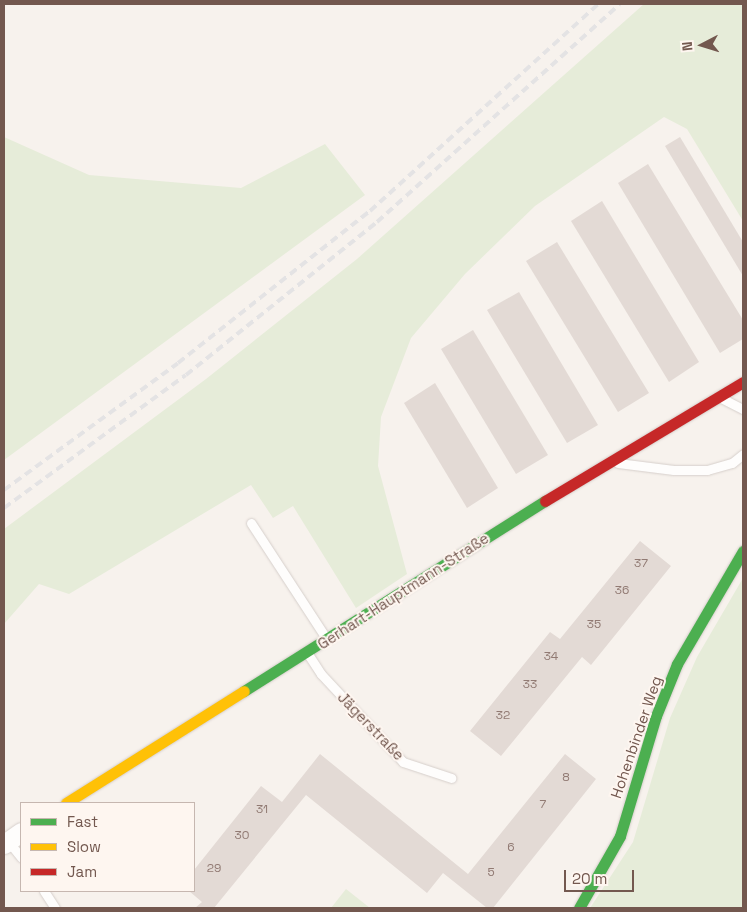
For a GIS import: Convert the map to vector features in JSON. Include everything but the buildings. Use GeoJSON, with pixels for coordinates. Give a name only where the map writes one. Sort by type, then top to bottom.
{"type":"FeatureCollection","features":[{"type":"Feature","properties":{"kind":"street","name":"Gerhart-Hauptmann-Straße"},"geometry":{"type":"LineString","coordinates":[[68,802],[610,461],[743,382]]}},
{"type":"Feature","properties":{"kind":"street","name":"Hohenbinder Weg"},"geometry":{"type":"LineString","coordinates":[[579,908],[620,836],[656,716],[677,664],[743,551]]}},
{"type":"Feature","properties":{"kind":"lane"},"geometry":{"type":"LineString","coordinates":[[718,397],[743,409]]}},
{"type":"Feature","properties":{"kind":"lane"},"geometry":{"type":"LineString","coordinates":[[610,461],[640,467],[707,470],[732,463],[743,454]]}},
{"type":"Feature","properties":{"kind":"lane"},"geometry":{"type":"LineString","coordinates":[[251,523],[327,640]]}},
{"type":"Feature","properties":{"kind":"lane","name":"Jägerstraße"},"geometry":{"type":"LineString","coordinates":[[308,652],[321,674],[402,762],[450,778]]}},
{"type":"Feature","properties":{"kind":"lane"},"geometry":{"type":"LineString","coordinates":[[11,839],[20,855]]}},
{"type":"Feature","properties":{"kind":"lane"},"geometry":{"type":"LineString","coordinates":[[45,892],[55,908]]}},
{"type":"Feature","properties":{"kind":"green space"},"geometry":{"type":"Polygon","coordinates":[[[644,4],[743,4],[743,221],[687,129],[664,117],[535,206],[465,274],[411,338],[381,417],[378,466],[407,574],[356,608],[293,506],[273,518],[251,485],[69,594],[39,584],[4,624],[4,529],[206,379],[357,259],[644,4]]]}},
{"type":"Feature","properties":{"kind":"green space"},"geometry":{"type":"Polygon","coordinates":[[[4,137],[89,175],[241,188],[325,144],[365,195],[4,460],[4,137]]]}},
{"type":"Feature","properties":{"kind":"green space"},"geometry":{"type":"Polygon","coordinates":[[[743,578],[743,908],[590,908],[633,842],[670,718],[697,657],[743,578]]]}},
{"type":"Feature","properties":{"kind":"green space"},"geometry":{"type":"Polygon","coordinates":[[[346,889],[370,908],[331,908],[346,889]]]}},
{"type":"Feature","properties":{"kind":"railway"},"geometry":{"type":"LineString","coordinates":[[4,490],[178,363],[370,211],[598,4]]}},
{"type":"Feature","properties":{"kind":"railway"},"geometry":{"type":"LineString","coordinates":[[4,508],[186,375],[377,222],[620,4]]}},
{"type":"Feature","properties":{"kind":"traffic: fast"},"geometry":{"type":"LineString","coordinates":[[244,691],[545,501]]}},
{"type":"Feature","properties":{"kind":"traffic: fast"},"geometry":{"type":"LineString","coordinates":[[579,908],[620,836],[656,716],[677,664],[743,551]]}},
{"type":"Feature","properties":{"kind":"traffic: slow"},"geometry":{"type":"LineString","coordinates":[[68,802],[244,691]]}},
{"type":"Feature","properties":{"kind":"traffic: jam"},"geometry":{"type":"LineString","coordinates":[[545,501],[743,382]]}}]}
